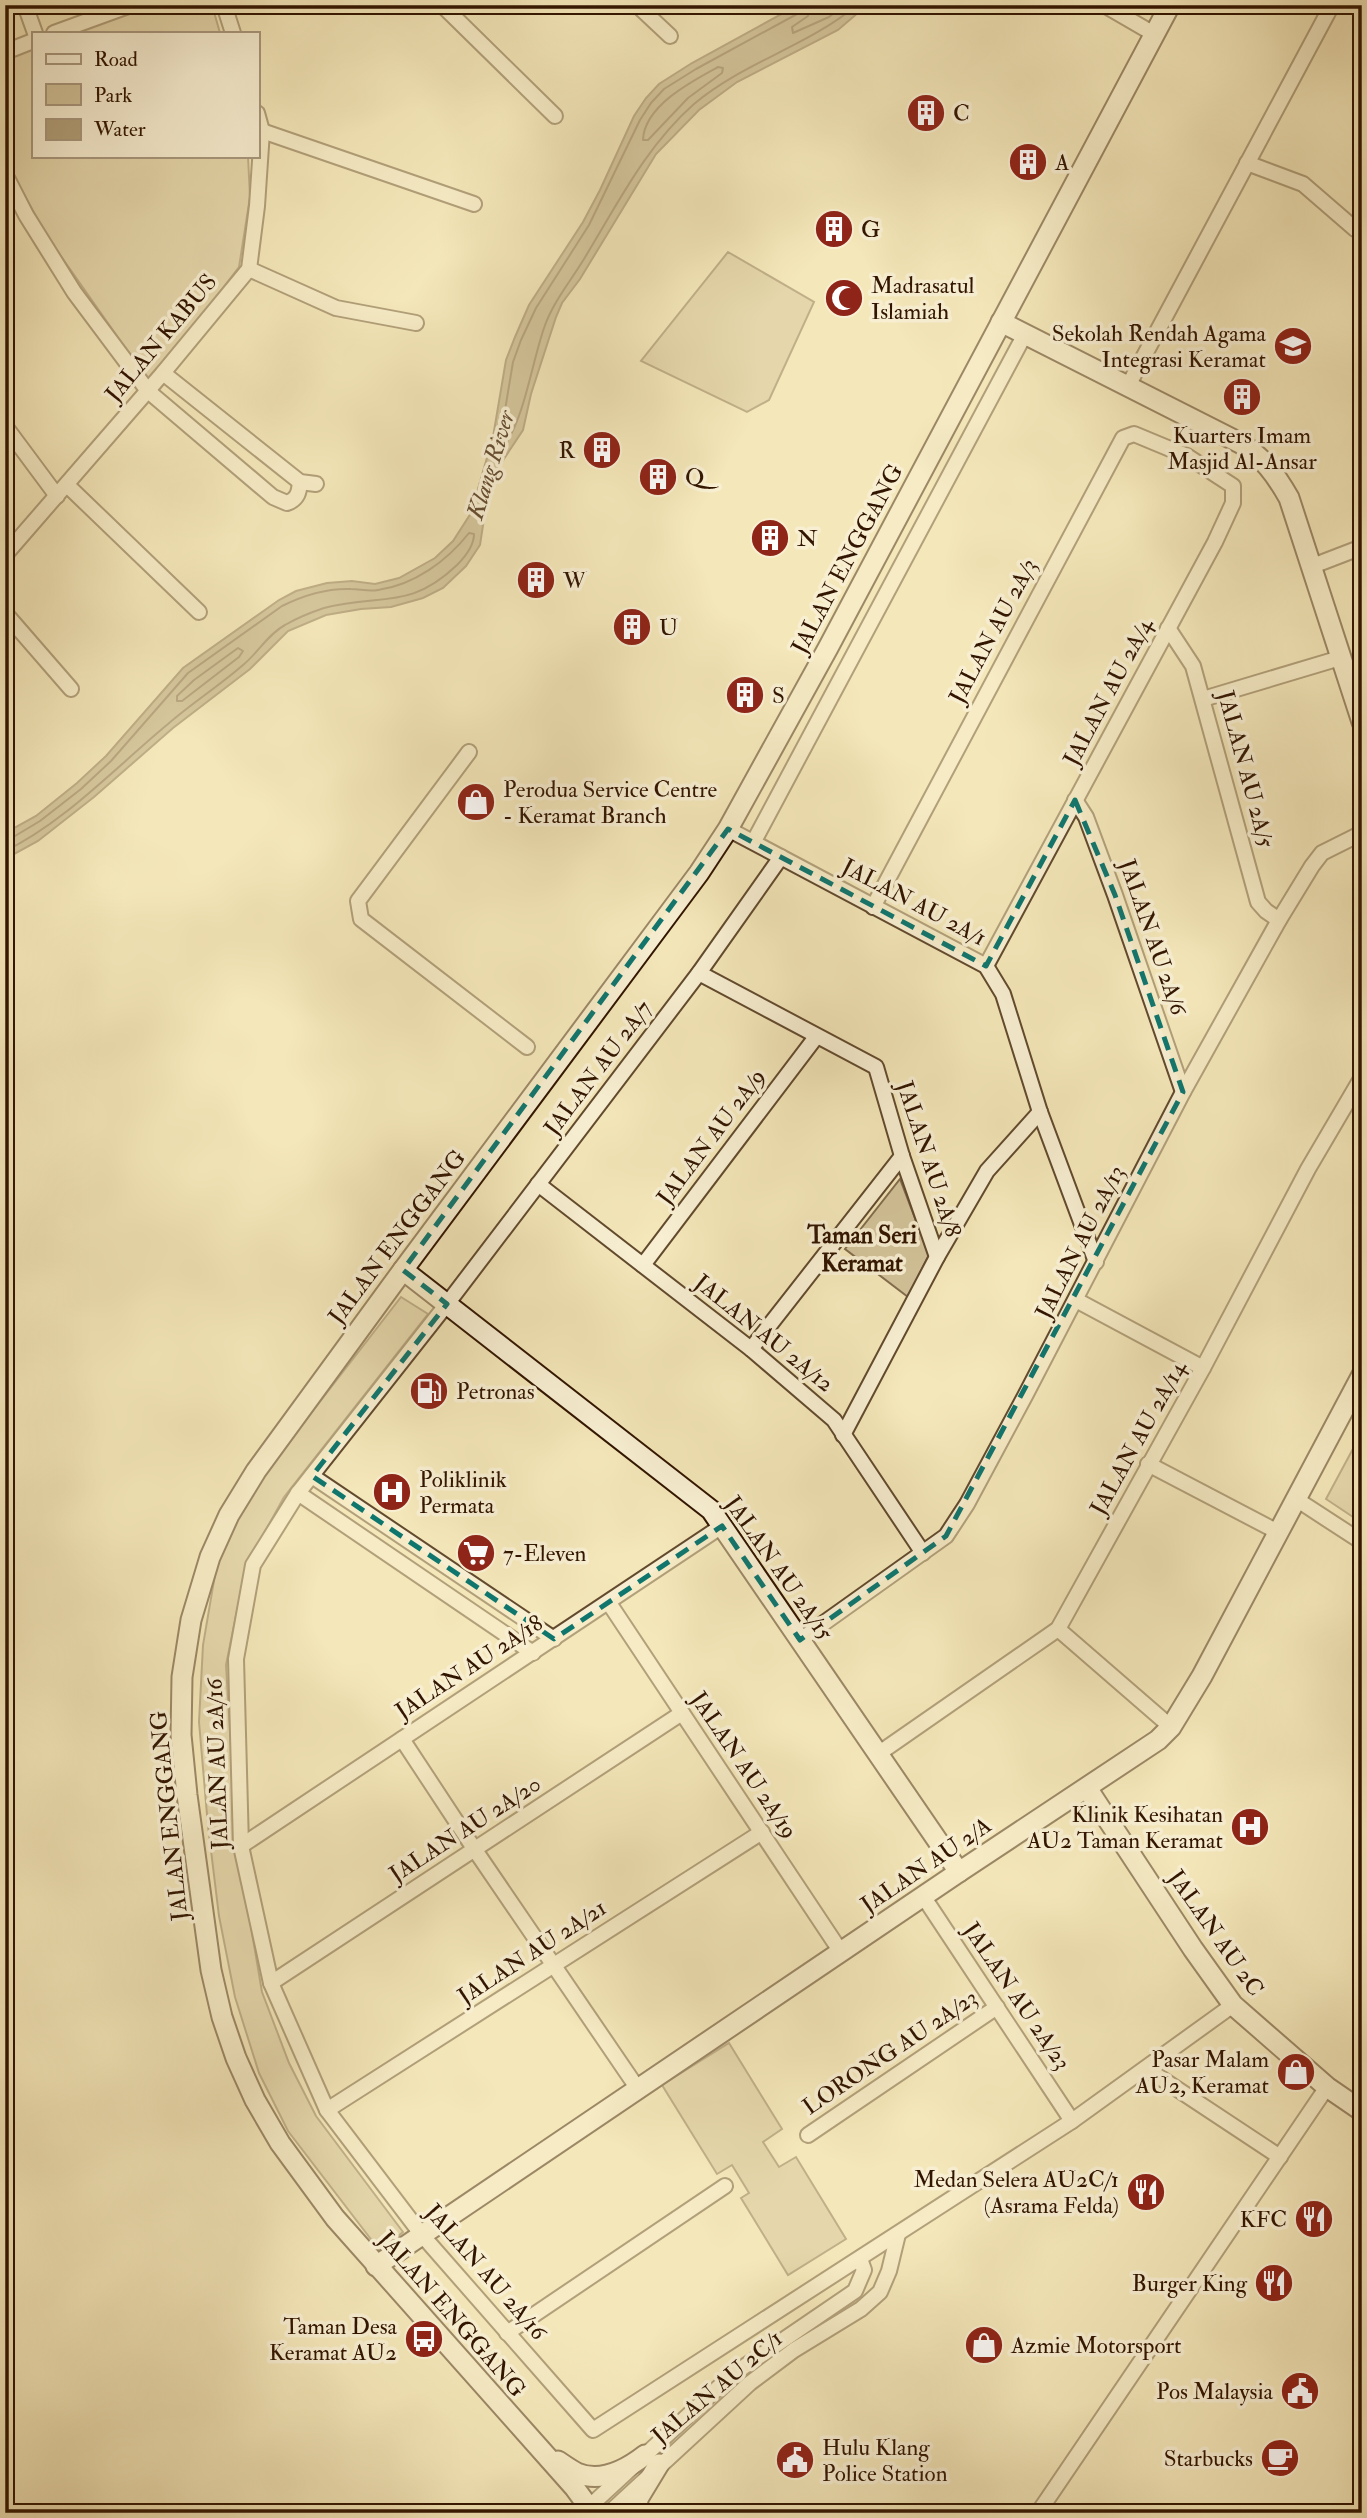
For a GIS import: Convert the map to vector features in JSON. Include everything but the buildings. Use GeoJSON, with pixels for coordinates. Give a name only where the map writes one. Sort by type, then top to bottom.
{"type":"FeatureCollection","features":[{"type":"Feature","properties":{"kind":"street"},"geometry":{"type":"LineString","coordinates":[[25,5],[35,32]]}},
{"type":"Feature","properties":{"kind":"street"},"geometry":{"type":"LineString","coordinates":[[57,32],[131,5]]}},
{"type":"Feature","properties":{"kind":"street"},"geometry":{"type":"LineString","coordinates":[[224,5],[233,32]]}},
{"type":"Feature","properties":{"kind":"street"},"geometry":{"type":"LineString","coordinates":[[442,5],[555,116]]}},
{"type":"Feature","properties":{"kind":"street"},"geometry":{"type":"LineString","coordinates":[[637,5],[670,36]]}},
{"type":"Feature","properties":{"kind":"street"},"geometry":{"type":"LineString","coordinates":[[1104,5],[1154,34]]}},
{"type":"Feature","properties":{"kind":"street","name":"JALAN ENGGANG"},"geometry":{"type":"LineString","coordinates":[[591,2510],[574,2487],[335,2218],[280,2143],[236,2058],[222,2017],[211,1970],[187,1795],[181,1735],[182,1689],[191,1620],[210,1557],[229,1515],[256,1471],[699,873],[728,829],[1170,5]]}},
{"type":"Feature","properties":{"kind":"street"},"geometry":{"type":"LineString","coordinates":[[1128,386],[1332,5]]}},
{"type":"Feature","properties":{"kind":"street"},"geometry":{"type":"LineString","coordinates":[[5,52],[32,41]]}},
{"type":"Feature","properties":{"kind":"street","name":"JALAN KABUS"},"geometry":{"type":"LineString","coordinates":[[5,555],[148,391],[248,269],[257,206],[262,131],[259,120]]}},
{"type":"Feature","properties":{"kind":"street"},"geometry":{"type":"LineString","coordinates":[[262,131],[474,204]]}},
{"type":"Feature","properties":{"kind":"street"},"geometry":{"type":"LineString","coordinates":[[1247,163],[1303,184],[1362,232]]}},
{"type":"Feature","properties":{"kind":"street"},"geometry":{"type":"LineString","coordinates":[[5,174],[26,215],[74,292],[148,391],[274,497],[287,503],[293,501],[299,494],[300,482]]}},
{"type":"Feature","properties":{"kind":"street"},"geometry":{"type":"LineString","coordinates":[[248,269],[336,308],[416,323]]}},
{"type":"Feature","properties":{"kind":"street"},"geometry":{"type":"LineString","coordinates":[[1001,322],[1240,443],[1265,462],[1289,498],[1340,658],[1357,690],[1362,722]]}},
{"type":"Feature","properties":{"kind":"street"},"geometry":{"type":"LineString","coordinates":[[754,841],[1025,334]]}},
{"type":"Feature","properties":{"kind":"street"},"geometry":{"type":"LineString","coordinates":[[163,373],[300,482],[316,484]]}},
{"type":"Feature","properties":{"kind":"street"},"geometry":{"type":"LineString","coordinates":[[5,426],[62,491],[199,612]]}},
{"type":"Feature","properties":{"kind":"street","name":"JALAN AU 2A/3"},"geometry":{"type":"LineString","coordinates":[[873,907],[1123,438],[1134,434],[1187,456]]}},
{"type":"Feature","properties":{"kind":"street","name":"JALAN AU 2A/4"},"geometry":{"type":"LineString","coordinates":[[986,966],[1233,503],[1233,486],[1187,456]]}},
{"type":"Feature","properties":{"kind":"street"},"geometry":{"type":"LineString","coordinates":[[1310,566],[1362,547]]}},
{"type":"Feature","properties":{"kind":"street"},"geometry":{"type":"LineString","coordinates":[[5,613],[71,689]]}},
{"type":"Feature","properties":{"kind":"street","name":"JALAN AU 2A/5"},"geometry":{"type":"LineString","coordinates":[[1168,628],[1193,666],[1258,902],[1279,920]]}},
{"type":"Feature","properties":{"kind":"street"},"geometry":{"type":"LineString","coordinates":[[1203,699],[1340,658]]}},
{"type":"Feature","properties":{"kind":"street"},"geometry":{"type":"LineString","coordinates":[[469,752],[358,901],[361,919],[527,1047]]}},
{"type":"Feature","properties":{"kind":"street","name":"JALAN AU 2A/6"},"geometry":{"type":"LineString","coordinates":[[1075,800],[1086,817],[1115,895],[1183,1092]]}},
{"type":"Feature","properties":{"kind":"street","name":"JALAN AU 2A/1"},"geometry":{"type":"LineString","coordinates":[[728,829],[986,966],[1003,994],[1040,1112],[1096,1262]]}},
{"type":"Feature","properties":{"kind":"street","name":"JALAN AU 2A/13"},"geometry":{"type":"LineString","coordinates":[[800,1640],[946,1536],[967,1504],[1183,1092],[1279,920],[1322,853],[1362,833]]}},
{"type":"Feature","properties":{"kind":"street","name":"JALAN AU 2A/7"},"geometry":{"type":"LineString","coordinates":[[447,1304],[699,973],[781,857]]}},
{"type":"Feature","properties":{"kind":"street","name":"JALAN AU 2A/8"},"geometry":{"type":"LineString","coordinates":[[699,973],[876,1067],[902,1156],[937,1257]]}},
{"type":"Feature","properties":{"kind":"street","name":"JALAN AU 2A/9"},"geometry":{"type":"LineString","coordinates":[[643,1265],[816,1037]]}},
{"type":"Feature","properties":{"kind":"street","name":"JALAN AU 2A/14"},"geometry":{"type":"LineString","coordinates":[[878,1754],[1058,1629],[1203,1368],[1308,1169],[1362,1077]]}},
{"type":"Feature","properties":{"kind":"street"},"geometry":{"type":"LineString","coordinates":[[843,1435],[937,1257],[987,1171],[1040,1112]]}},
{"type":"Feature","properties":{"kind":"street"},"geometry":{"type":"LineString","coordinates":[[751,1349],[902,1156]]}},
{"type":"Feature","properties":{"kind":"street","name":"JALAN AU 2A/12"},"geometry":{"type":"LineString","coordinates":[[538,1184],[817,1403],[834,1420],[923,1553]]}},
{"type":"Feature","properties":{"kind":"street","name":"JALAN AU 2A/15"},"geometry":{"type":"LineString","coordinates":[[403,1270],[711,1510],[959,1872]]}},
{"type":"Feature","properties":{"kind":"street"},"geometry":{"type":"LineString","coordinates":[[1076,1300],[1203,1368]]}},
{"type":"Feature","properties":{"kind":"street","name":"JALAN AU 2A/16"},"geometry":{"type":"LineString","coordinates":[[447,1304],[298,1493],[253,1565],[236,1659],[241,1846],[271,1983],[327,2110],[422,2235],[593,2430]]}},
{"type":"Feature","properties":{"kind":"street","name":"JALAN AU 2/A"},"geometry":{"type":"LineString","coordinates":[[376,2266],[923,1896],[1144,1751],[1171,1727],[1202,1676],[1362,1376]]}},
{"type":"Feature","properties":{"kind":"street"},"geometry":{"type":"LineString","coordinates":[[1148,1464],[1278,1532]]}},
{"type":"Feature","properties":{"kind":"street"},"geometry":{"type":"LineString","coordinates":[[312,1476],[554,1639]]}},
{"type":"Feature","properties":{"kind":"street"},"geometry":{"type":"LineString","coordinates":[[298,1493],[533,1653]]}},
{"type":"Feature","properties":{"kind":"street"},"geometry":{"type":"LineString","coordinates":[[1296,1499],[1362,1542]]}},
{"type":"Feature","properties":{"kind":"street","name":"JALAN AU 2A/18"},"geometry":{"type":"LineString","coordinates":[[241,1846],[722,1526]]}},
{"type":"Feature","properties":{"kind":"street","name":"JALAN AU 2A/19"},"geometry":{"type":"LineString","coordinates":[[609,1603],[841,1952]]}},
{"type":"Feature","properties":{"kind":"street"},"geometry":{"type":"LineString","coordinates":[[1058,1629],[1171,1727]]}},
{"type":"Feature","properties":{"kind":"street","name":"JALAN AU 2A/20"},"geometry":{"type":"LineString","coordinates":[[271,1983],[682,1713]]}},
{"type":"Feature","properties":{"kind":"street"},"geometry":{"type":"LineString","coordinates":[[402,1739],[638,2089]]}},
{"type":"Feature","properties":{"kind":"street","name":"JALAN AU 2C"},"geometry":{"type":"LineString","coordinates":[[1087,1788],[1233,2005],[1327,2087],[1362,2111]]}},
{"type":"Feature","properties":{"kind":"street","name":"JALAN AU 2A/21"},"geometry":{"type":"LineString","coordinates":[[327,2110],[762,1832]]}},
{"type":"Feature","properties":{"kind":"street","name":"JALAN AU 2A/23"},"geometry":{"type":"LineString","coordinates":[[923,1896],[1072,2121]]}},
{"type":"Feature","properties":{"kind":"street","name":"JALAN AU 2C/1"},"geometry":{"type":"LineString","coordinates":[[593,2430],[1072,2121],[1233,2005]]}},
{"type":"Feature","properties":{"kind":"street","name":"LORONG AU 2A/23"},"geometry":{"type":"LineString","coordinates":[[808,2135],[997,2007]]}},
{"type":"Feature","properties":{"kind":"street"},"geometry":{"type":"LineString","coordinates":[[1147,2069],[1280,2157]]}},
{"type":"Feature","properties":{"kind":"street"},"geometry":{"type":"LineString","coordinates":[[1038,2513],[1327,2087]]}},
{"type":"Feature","properties":{"kind":"street"},"geometry":{"type":"LineString","coordinates":[[507,2333],[725,2186]]}},
{"type":"Feature","properties":{"kind":"street","name":"JALAN AU 2C/1"},"geometry":{"type":"LineString","coordinates":[[591,2510],[750,2383],[794,2350],[861,2309],[880,2292],[898,2234]]}},
{"type":"Feature","properties":{"kind":"street","name":"JALAN AU 2C/1"},"geometry":{"type":"LineString","coordinates":[[609,2513],[652,2460],[732,2375],[855,2291],[864,2270],[860,2259]]}},
{"type":"Feature","properties":{"kind":"street"},"geometry":{"type":"LineString","coordinates":[[537,2447],[578,2474],[595,2476],[652,2460]]}},
{"type":"Feature","properties":{"kind":"street"},"geometry":{"type":"LineString","coordinates":[[634,2513],[652,2460]]}},
{"type":"Feature","properties":{"kind":"highlighted area"},"geometry":{"type":"Polygon","coordinates":[[[1075,800],[1115,895],[1183,1092],[946,1536],[800,1640],[722,1526],[554,1639],[312,1476],[447,1304],[403,1270],[728,829],[986,966],[1075,800]]]}},
{"type":"Feature","properties":{"kind":"green space"},"geometry":{"type":"Polygon","coordinates":[[[148,5],[212,5],[220,32],[75,32],[148,5]]]}},
{"type":"Feature","properties":{"kind":"green space"},"geometry":{"type":"Polygon","coordinates":[[[32,48],[32,158],[248,158],[250,197],[239,267],[150,383],[46,235],[5,159],[5,58],[32,48]]]}},
{"type":"Feature","properties":{"kind":"green space"},"geometry":{"type":"Polygon","coordinates":[[[728,252],[814,302],[769,400],[747,412],[641,361],[728,252]]]}},
{"type":"Feature","properties":{"kind":"green space"},"geometry":{"type":"Polygon","coordinates":[[[900,1179],[929,1255],[908,1297],[845,1249],[900,1179]]]}},
{"type":"Feature","properties":{"kind":"green space"},"geometry":{"type":"Polygon","coordinates":[[[401,1297],[428,1314],[284,1497],[246,1566],[226,1665],[237,1844],[262,1992],[289,2063],[316,2116],[403,2232],[380,2251],[288,2131],[259,2073],[235,1997],[219,1916],[199,1722],[203,1645],[217,1563],[239,1515],[267,1470],[401,1297]]]}},
{"type":"Feature","properties":{"kind":"green space"},"geometry":{"type":"Polygon","coordinates":[[[1362,1432],[1362,1523],[1326,1499],[1362,1432]]]}},
{"type":"Feature","properties":{"kind":"green space"},"geometry":{"type":"Polygon","coordinates":[[[729,2043],[782,2129],[763,2142],[779,2167],[796,2157],[846,2239],[788,2275],[741,2198],[749,2193],[732,2165],[717,2174],[662,2085],[729,2043]]]}},
{"type":"Feature","properties":{"kind":"water","name":"Klang River"},"geometry":{"type":"Polygon","coordinates":[[[798,5],[867,5],[838,30],[737,82],[699,110],[656,154],[580,279],[562,303],[531,394],[523,430],[498,468],[487,499],[480,545],[466,566],[443,588],[423,598],[391,607],[326,615],[288,631],[250,669],[173,728],[94,797],[38,841],[5,859],[5,833],[36,816],[77,783],[106,756],[183,668],[279,600],[296,591],[327,583],[352,581],[375,584],[399,578],[435,558],[453,541],[471,513],[493,437],[506,360],[515,337],[529,305],[583,222],[634,116],[659,84],[798,5]]]}},
{"type":"Feature","properties":{"kind":"place","name":"C"},"geometry":{"type":"Point","coordinates":[926,113]}},
{"type":"Feature","properties":{"kind":"place","name":"A"},"geometry":{"type":"Point","coordinates":[1028,162]}},
{"type":"Feature","properties":{"kind":"place","name":"G"},"geometry":{"type":"Point","coordinates":[834,229]}},
{"type":"Feature","properties":{"kind":"place","name":"Madrasatul Islamiah"},"geometry":{"type":"Point","coordinates":[844,298]}},
{"type":"Feature","properties":{"kind":"place","name":"Sekolah Rendah Agama Integrasi Keramat"},"geometry":{"type":"Point","coordinates":[1293,346]}},
{"type":"Feature","properties":{"kind":"place","name":"Kuarters Imam Masjid Al-Ansar"},"geometry":{"type":"Point","coordinates":[1242,397]}},
{"type":"Feature","properties":{"kind":"place","name":"R"},"geometry":{"type":"Point","coordinates":[602,450]}},
{"type":"Feature","properties":{"kind":"place","name":"Q"},"geometry":{"type":"Point","coordinates":[658,477]}},
{"type":"Feature","properties":{"kind":"place","name":"N"},"geometry":{"type":"Point","coordinates":[770,538]}},
{"type":"Feature","properties":{"kind":"place","name":"W"},"geometry":{"type":"Point","coordinates":[536,580]}},
{"type":"Feature","properties":{"kind":"place","name":"U"},"geometry":{"type":"Point","coordinates":[632,627]}},
{"type":"Feature","properties":{"kind":"place","name":"S"},"geometry":{"type":"Point","coordinates":[745,695]}},
{"type":"Feature","properties":{"kind":"place","name":"Perodua Service Centre - Keramat Branch"},"geometry":{"type":"Point","coordinates":[476,802]}},
{"type":"Feature","properties":{"kind":"place","name":"Petronas"},"geometry":{"type":"Point","coordinates":[429,1391]}},
{"type":"Feature","properties":{"kind":"place","name":"Poliklinik Permata"},"geometry":{"type":"Point","coordinates":[392,1492]}},
{"type":"Feature","properties":{"kind":"place","name":"7-Eleven"},"geometry":{"type":"Point","coordinates":[476,1553]}},
{"type":"Feature","properties":{"kind":"place","name":"Klinik Kesihatan AU2 Taman Keramat"},"geometry":{"type":"Point","coordinates":[1250,1827]}},
{"type":"Feature","properties":{"kind":"place","name":"Pasar Malam AU2, Keramat"},"geometry":{"type":"Point","coordinates":[1296,2072]}},
{"type":"Feature","properties":{"kind":"place","name":"Medan Selera AU2C/1 (Asrama Felda)"},"geometry":{"type":"Point","coordinates":[1146,2192]}},
{"type":"Feature","properties":{"kind":"place","name":"KFC"},"geometry":{"type":"Point","coordinates":[1314,2219]}},
{"type":"Feature","properties":{"kind":"place","name":"Burger King"},"geometry":{"type":"Point","coordinates":[1274,2283]}},
{"type":"Feature","properties":{"kind":"place","name":"Taman Desa Keramat AU2"},"geometry":{"type":"Point","coordinates":[424,2339]}},
{"type":"Feature","properties":{"kind":"place","name":"Azmie Motorsport"},"geometry":{"type":"Point","coordinates":[984,2345]}},
{"type":"Feature","properties":{"kind":"place","name":"Pos Malaysia"},"geometry":{"type":"Point","coordinates":[1300,2391]}},
{"type":"Feature","properties":{"kind":"place","name":"Starbucks"},"geometry":{"type":"Point","coordinates":[1280,2458]}},
{"type":"Feature","properties":{"kind":"place","name":"Hulu Klang Police Station"},"geometry":{"type":"Point","coordinates":[795,2460]}},
{"type":"Feature","properties":{"kind":"district","name":"Taman Seri Keramat"},"geometry":{"type":"Point","coordinates":[862,1249]}}]}
